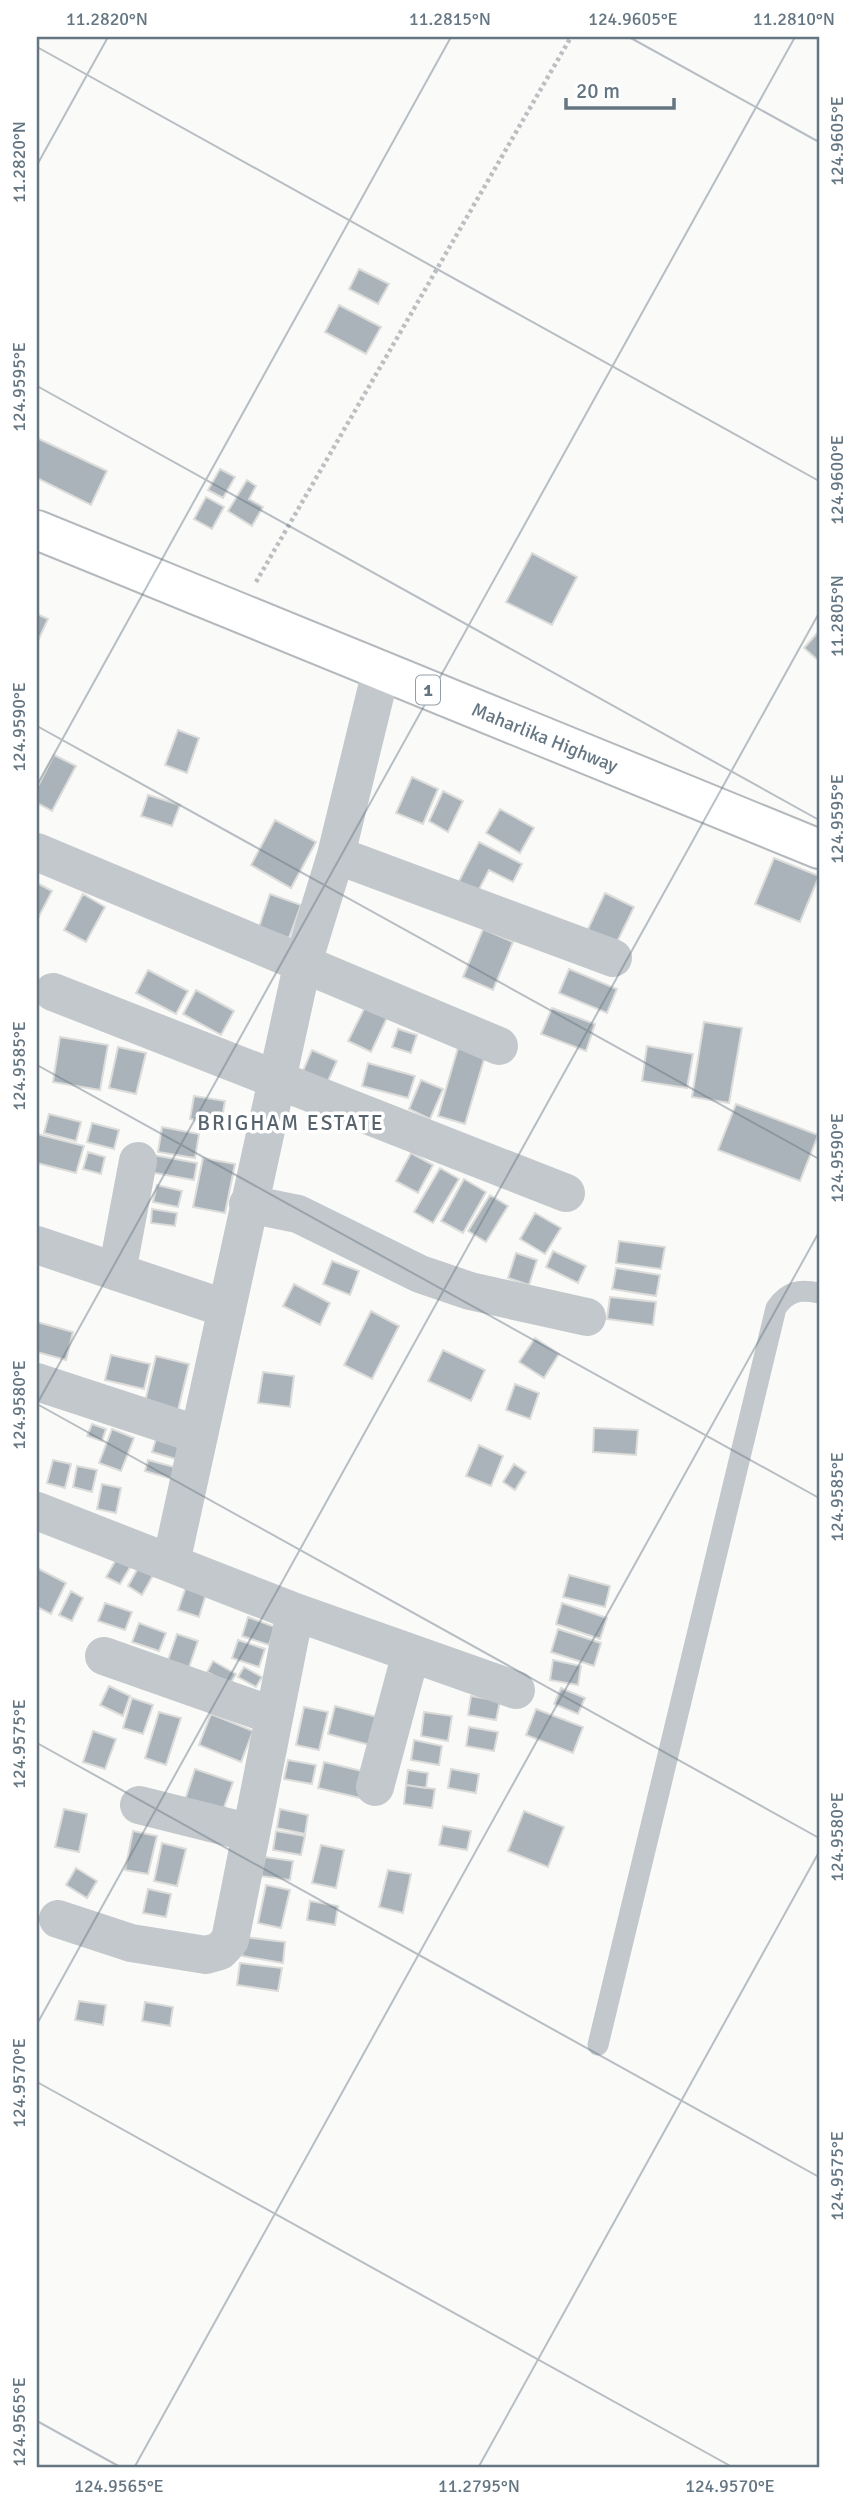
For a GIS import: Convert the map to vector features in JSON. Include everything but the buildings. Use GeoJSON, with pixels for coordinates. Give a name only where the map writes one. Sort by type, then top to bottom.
{"type":"FeatureCollection","features":[{"type":"Feature","properties":{"kind":"highway","name":"Maharlika Highway"},"geometry":{"type":"LineString","coordinates":[[37,530],[819,849]]}},
{"type":"Feature","properties":{"kind":"street"},"geometry":{"type":"LineString","coordinates":[[171,1563],[302,965],[336,855],[381,671]]}},
{"type":"Feature","properties":{"kind":"street"},"geometry":{"type":"LineString","coordinates":[[37,852],[499,1046]]}},
{"type":"Feature","properties":{"kind":"street"},"geometry":{"type":"LineString","coordinates":[[336,855],[613,958]]}},
{"type":"Feature","properties":{"kind":"street"},"geometry":{"type":"LineString","coordinates":[[53,992],[566,1193]]}},
{"type":"Feature","properties":{"kind":"street"},"geometry":{"type":"LineString","coordinates":[[117,1272],[138,1161]]}},
{"type":"Feature","properties":{"kind":"street"},"geometry":{"type":"LineString","coordinates":[[248,1204],[298,1214],[420,1274],[470,1292],[587,1317]]}},
{"type":"Feature","properties":{"kind":"street"},"geometry":{"type":"LineString","coordinates":[[37,1245],[227,1309]]}},
{"type":"Feature","properties":{"kind":"street"},"geometry":{"type":"LineString","coordinates":[[37,1382],[199,1435]]}},
{"type":"Feature","properties":{"kind":"street"},"geometry":{"type":"LineString","coordinates":[[37,1511],[295,1612],[516,1690]]}},
{"type":"Feature","properties":{"kind":"street"},"geometry":{"type":"LineString","coordinates":[[58,1919],[131,1943],[206,1955],[220,1951],[230,1940],[295,1612]]}},
{"type":"Feature","properties":{"kind":"street"},"geometry":{"type":"LineString","coordinates":[[375,1787],[411,1653]]}},
{"type":"Feature","properties":{"kind":"street"},"geometry":{"type":"LineString","coordinates":[[104,1656],[274,1716]]}},
{"type":"Feature","properties":{"kind":"street"},"geometry":{"type":"LineString","coordinates":[[139,1805],[251,1833]]}},
{"type":"Feature","properties":{"kind":"lane"},"geometry":{"type":"LineString","coordinates":[[598,2045],[776,1308],[785,1296],[803,1289],[819,1293]]}},
{"type":"Feature","properties":{"kind":"path"},"geometry":{"type":"LineString","coordinates":[[238,614],[571,37]]}},
{"type":"Feature","properties":{"kind":"district","name":"BRIGHAM ESTATE"},"geometry":{"type":"Point","coordinates":[291,1123]}}]}
